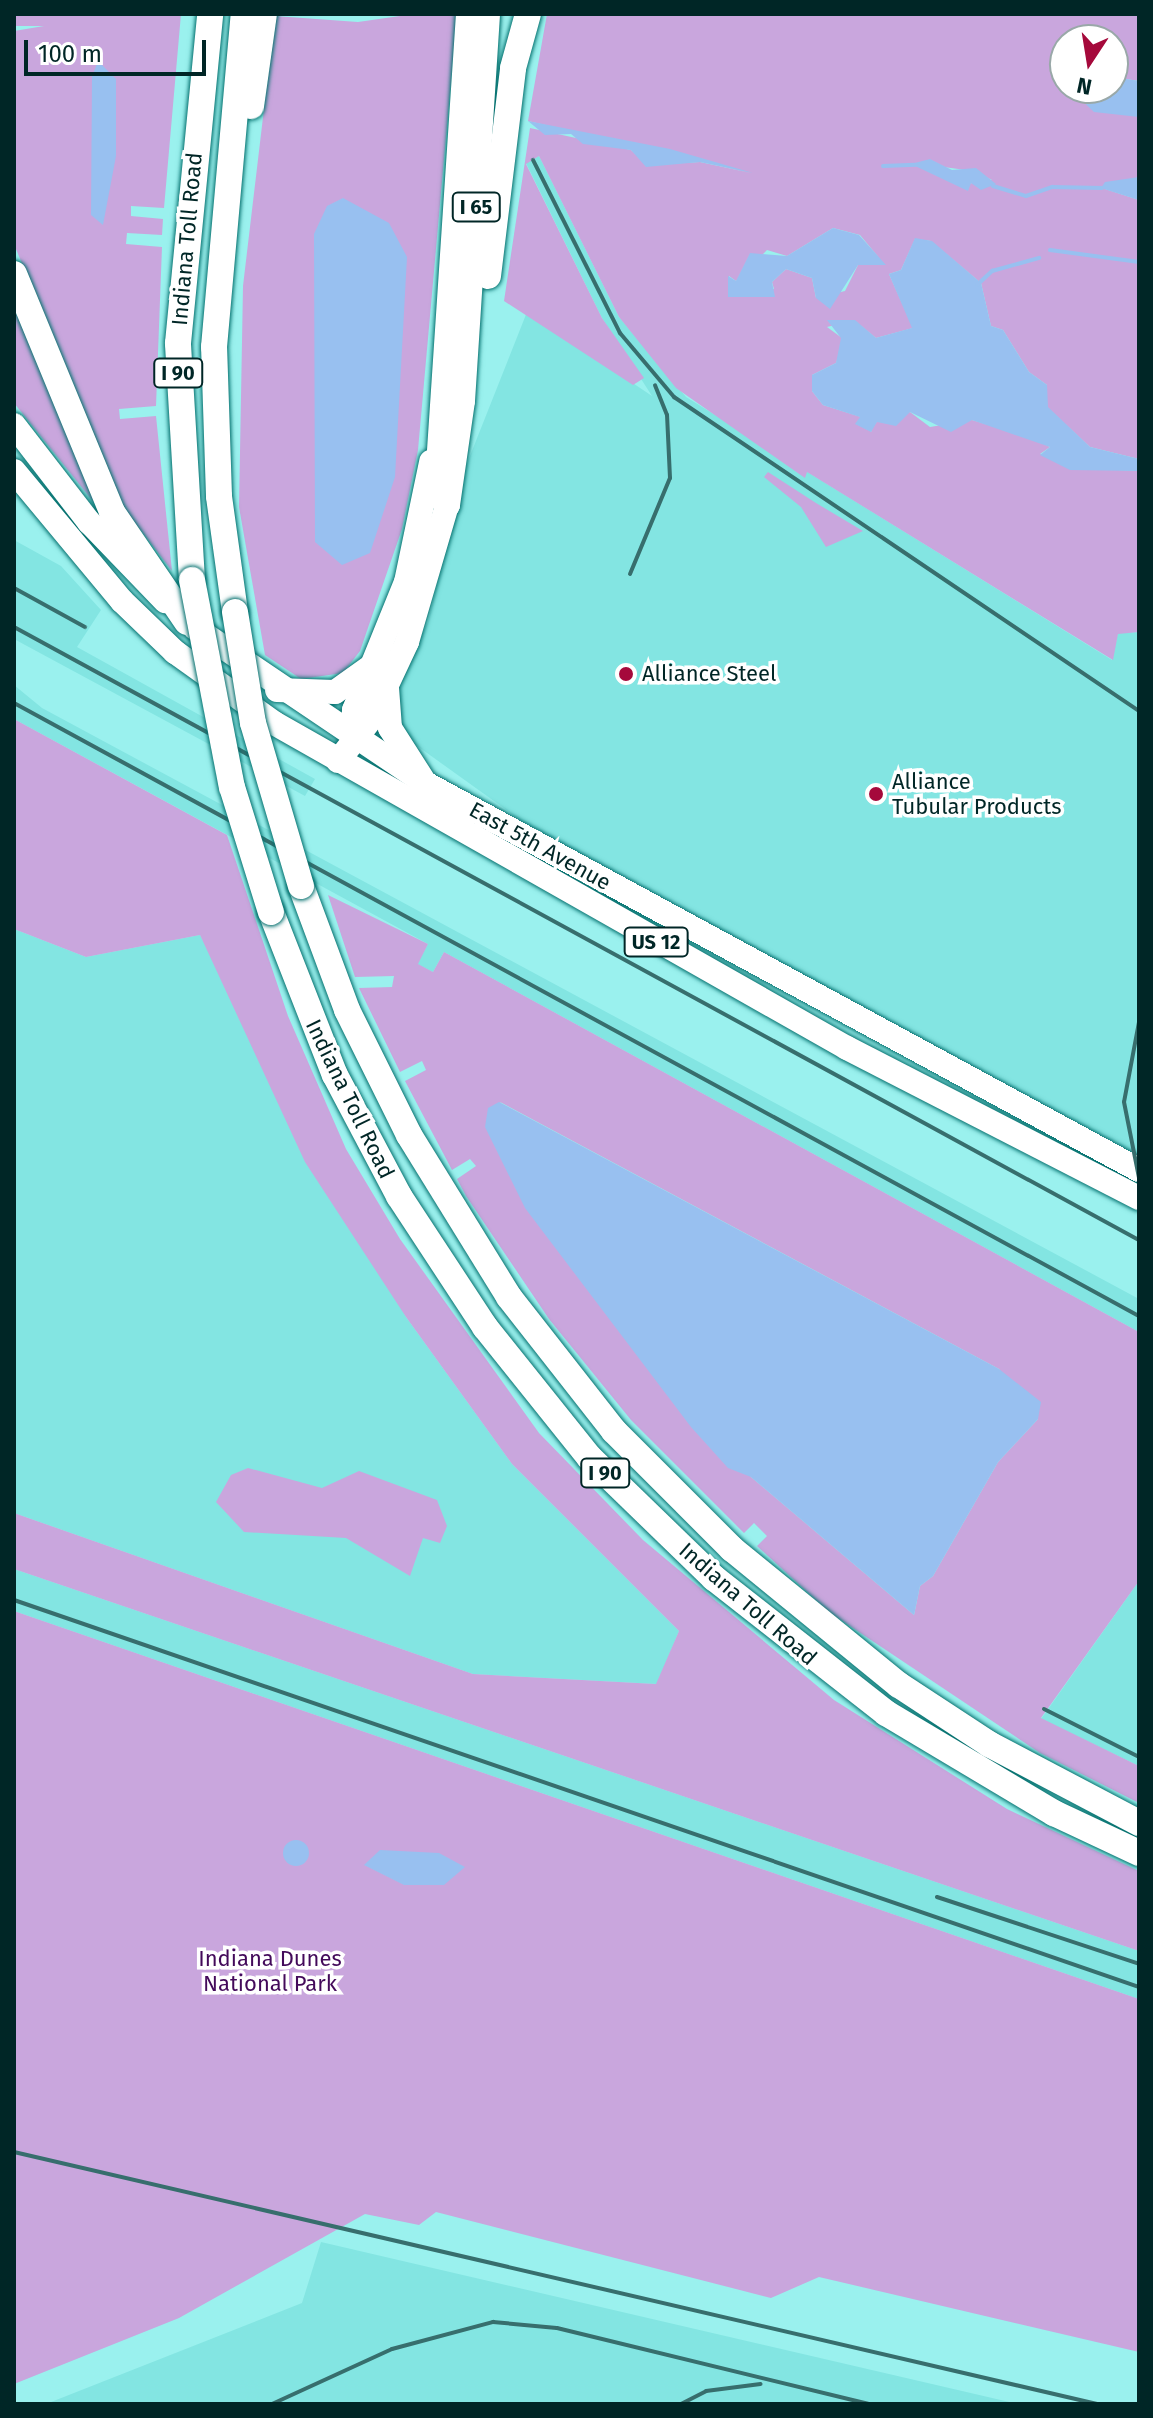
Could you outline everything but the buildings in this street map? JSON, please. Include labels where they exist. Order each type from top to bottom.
[{"type":"highway","points":[[194,14],[199,42]]},
{"type":"highway","name":"Indiana Toll Road","points":[[210,14],[199,42],[178,343],[192,580],[229,775],[271,912],[335,1075],[399,1196],[485,1327],[590,1458],[725,1588],[886,1713],[1028,1799],[1139,1853]]},
{"type":"highway","points":[[244,14],[250,46]]},
{"type":"highway","points":[[250,46],[264,14]]},
{"type":"highway","points":[[462,401],[475,361],[503,152],[520,41],[528,14]]},
{"type":"highway","name":"I 65","points":[[446,312],[474,16]]},
{"type":"highway","name":"I 65","points":[[447,505],[462,401],[474,16]]},
{"type":"highway","name":"Indiana Toll Road","points":[[250,46],[237,212],[218,274],[219,496],[235,612],[253,723],[301,886],[347,1010],[409,1135],[509,1297],[614,1431],[732,1549],[899,1685],[989,1744],[1139,1823]]},
{"type":"highway","points":[[14,274],[112,512],[187,622]]},
{"type":"highway","points":[[446,312],[452,335],[437,496],[447,505]]},
{"type":"main road","name":"I 65","points":[[352,739],[354,710],[375,662],[416,542],[446,312]]},
{"type":"main road","name":"East 5th Avenue","points":[[14,425],[89,522],[187,622],[277,690],[425,783],[1139,1170]]},
{"type":"main road","name":"East 5th Avenue","points":[[14,471],[64,537],[175,652],[338,761],[847,1048],[1139,1198]]},
{"type":"main road","name":"I 65","points":[[338,761],[387,686],[447,505]]},
{"type":"main road","points":[[277,690],[335,692],[375,662]]},
{"type":"main road","points":[[387,686],[390,728],[425,783]]},
{"type":"shaded area","points":[[98,61],[116,79],[116,156],[103,225],[91,215],[92,77]]},
{"type":"shaded area","points":[[1129,79],[1139,81],[1139,117],[1094,112],[1086,104],[1129,104]]},
{"type":"shaded area","points":[[528,121],[670,149],[753,173],[700,162],[646,167],[631,150],[583,144],[571,134],[545,135]]},
{"type":"shaded area","points":[[539,156],[619,317],[686,397],[1112,660],[1118,633],[1139,632],[1139,1157],[544,837],[402,735],[398,683],[428,622],[466,466],[527,312],[652,396],[602,318],[526,163]]},
{"type":"shaded area","points":[[930,159],[952,170],[976,168],[996,184],[981,190],[971,183],[968,191],[911,164]]},
{"type":"shaded area","points":[[1139,177],[1139,200],[1101,188],[1105,182]]},
{"type":"shaded area","points":[[343,198],[389,223],[407,257],[395,477],[370,553],[342,565],[315,542],[314,234],[327,206]]},
{"type":"shaded area","points":[[833,228],[859,235],[886,265],[858,265],[830,309],[816,298],[812,278],[786,269],[772,282],[775,297],[728,297],[728,276],[736,281],[750,253],[787,256]]},
{"type":"shaded area","points":[[915,238],[932,241],[981,283],[991,326],[1003,330],[1029,372],[1047,385],[1048,407],[1090,447],[1139,459],[1139,471],[1070,470],[1040,455],[1050,447],[972,420],[951,432],[910,412],[896,426],[877,422],[871,432],[855,424],[860,417],[823,405],[812,391],[812,375],[836,363],[841,338],[827,320],[855,320],[876,338],[912,328],[889,274],[901,270]]},
{"type":"shaded area","points":[[14,540],[61,566],[101,610],[77,647],[315,779],[305,796],[14,639]]},
{"type":"shaded area","points":[[14,685],[42,708],[1139,1299],[1139,1332],[444,952],[433,972],[417,964],[428,944],[14,719]]},
{"type":"shaded area","points":[[14,929],[86,957],[200,935],[406,1317],[512,1464],[679,1631],[657,1684],[473,1674],[14,1513]]},
{"type":"shaded area","points":[[499,1102],[999,1369],[1041,1402],[1038,1419],[998,1462],[933,1576],[920,1586],[914,1615],[751,1477],[728,1468],[691,1427],[525,1208],[485,1127],[488,1108]]},
{"type":"shaded area","points":[[14,1569],[1139,1951],[1139,1999],[14,1611]]},
{"type":"shaded area","points":[[1139,1581],[1139,1766],[1041,1719]]},
{"type":"shaded area","points":[[296,1840],[305,1844],[309,1853],[305,1862],[296,1866],[287,1862],[283,1853],[287,1844]]},
{"type":"shaded area","points":[[380,1850],[439,1853],[465,1867],[444,1885],[404,1885],[364,1865]]},
{"type":"shaded area","points":[[321,2242],[1018,2404],[46,2404],[302,2303]]},
{"type":"green space","points":[[14,14],[181,14],[164,208],[131,206],[131,216],[163,219],[162,235],[127,233],[126,244],[162,247],[156,406],[119,409],[120,419],[156,416],[172,571],[122,506],[16,249],[14,31],[44,26],[14,26]]},
{"type":"green space","points":[[414,14],[457,14],[418,450],[402,529],[360,651],[343,673],[301,679],[265,655],[239,507],[243,286],[275,16],[358,22]]},
{"type":"green space","points":[[547,14],[1139,14],[1139,81],[1129,79],[1129,24],[1049,24],[1049,104],[1106,104],[1139,117],[1139,177],[1102,188],[1139,200],[1139,459],[1090,447],[1047,407],[1047,385],[1029,372],[1003,330],[991,326],[981,283],[931,241],[915,239],[901,270],[889,274],[913,328],[876,338],[854,320],[827,327],[842,338],[841,349],[836,363],[812,375],[812,391],[823,405],[861,417],[871,432],[874,423],[910,412],[930,427],[972,420],[1034,439],[1050,447],[1040,454],[1077,468],[1139,471],[1139,632],[1118,634],[1113,660],[807,472],[805,478],[676,388],[619,317],[539,156],[526,164],[602,318],[644,378],[633,385],[504,301],[530,128],[631,150],[648,165],[700,162],[751,173],[528,121]],"holes":[[[914,163],[973,171],[992,180],[960,185]],[[833,228],[860,235],[880,259],[858,265],[845,291],[816,298],[812,278],[786,269],[772,282],[774,289],[729,285],[729,276],[736,281],[767,250],[787,256]]]},
{"type":"green space","points":[[14,294],[104,515],[14,403]]},
{"type":"green space","points":[[768,472],[863,531],[826,547],[801,507],[764,477]]},
{"type":"green space","points":[[14,719],[227,835],[288,1016],[346,1149],[400,1239],[539,1433],[643,1540],[834,1700],[1007,1809],[1139,1871],[1139,1951],[14,1569],[14,1513],[473,1674],[656,1684],[679,1631],[512,1464],[406,1317],[305,1162],[200,935],[86,957],[14,929]]},
{"type":"green space","points":[[328,895],[428,944],[418,964],[433,972],[444,952],[1139,1332],[1139,1581],[1041,1718],[1139,1766],[1139,1803],[1040,1753],[829,1612],[757,1546],[767,1536],[754,1523],[744,1533],[631,1420],[549,1319],[466,1196],[457,1179],[476,1166],[470,1159],[452,1170],[405,1081],[426,1070],[422,1061],[400,1072],[359,988],[392,987],[394,976],[355,977]],"holes":[[[500,1102],[999,1369],[1038,1419],[998,1462],[933,1576],[920,1586],[914,1615],[751,1477]]]},
{"type":"green space","points":[[248,1468],[322,1488],[359,1471],[437,1500],[447,1526],[440,1543],[423,1538],[410,1576],[346,1538],[244,1532],[216,1502],[231,1475]]},
{"type":"green space","name":"Indiana Dunes National Park","points":[[14,1611],[1139,1999],[1139,2352],[819,2277],[771,2298],[436,2212],[419,2225],[365,2214],[179,2318],[14,2384]]},
{"type":"waterway","points":[[883,166],[916,165]]},
{"type":"waterway","points":[[993,186],[1026,196],[1052,187],[1102,188]]},
{"type":"waterway","points":[[1050,250],[1139,262]]},
{"type":"waterway","points":[[977,285],[992,271],[1039,258]]},
{"type":"railway","points":[[533,160],[620,333],[674,397],[1139,711]]},
{"type":"railway","points":[[630,574],[670,478],[667,415],[655,385]]},
{"type":"railway","points":[[14,588],[85,627]]},
{"type":"railway","points":[[14,627],[1139,1240]]},
{"type":"railway","points":[[14,703],[1139,1316]]},
{"type":"railway","points":[[1139,1022],[1124,1102],[1139,1178]]},
{"type":"railway","points":[[14,1600],[1139,1987]]},
{"type":"railway","points":[[1044,1709],[1139,1757]]},
{"type":"railway","points":[[937,1897],[1139,1964]]},
{"type":"railway","points":[[14,2152],[1097,2404]]},
{"type":"railway","points":[[272,2404],[392,2349],[493,2322],[557,2328],[868,2404]]},
{"type":"railway","points":[[681,2404],[706,2391],[761,2384]]},
{"type":"place","name":"Alliance Steel","points":[[626,674]]},
{"type":"place","name":"Alliance Tubular Products","points":[[876,794]]}]
